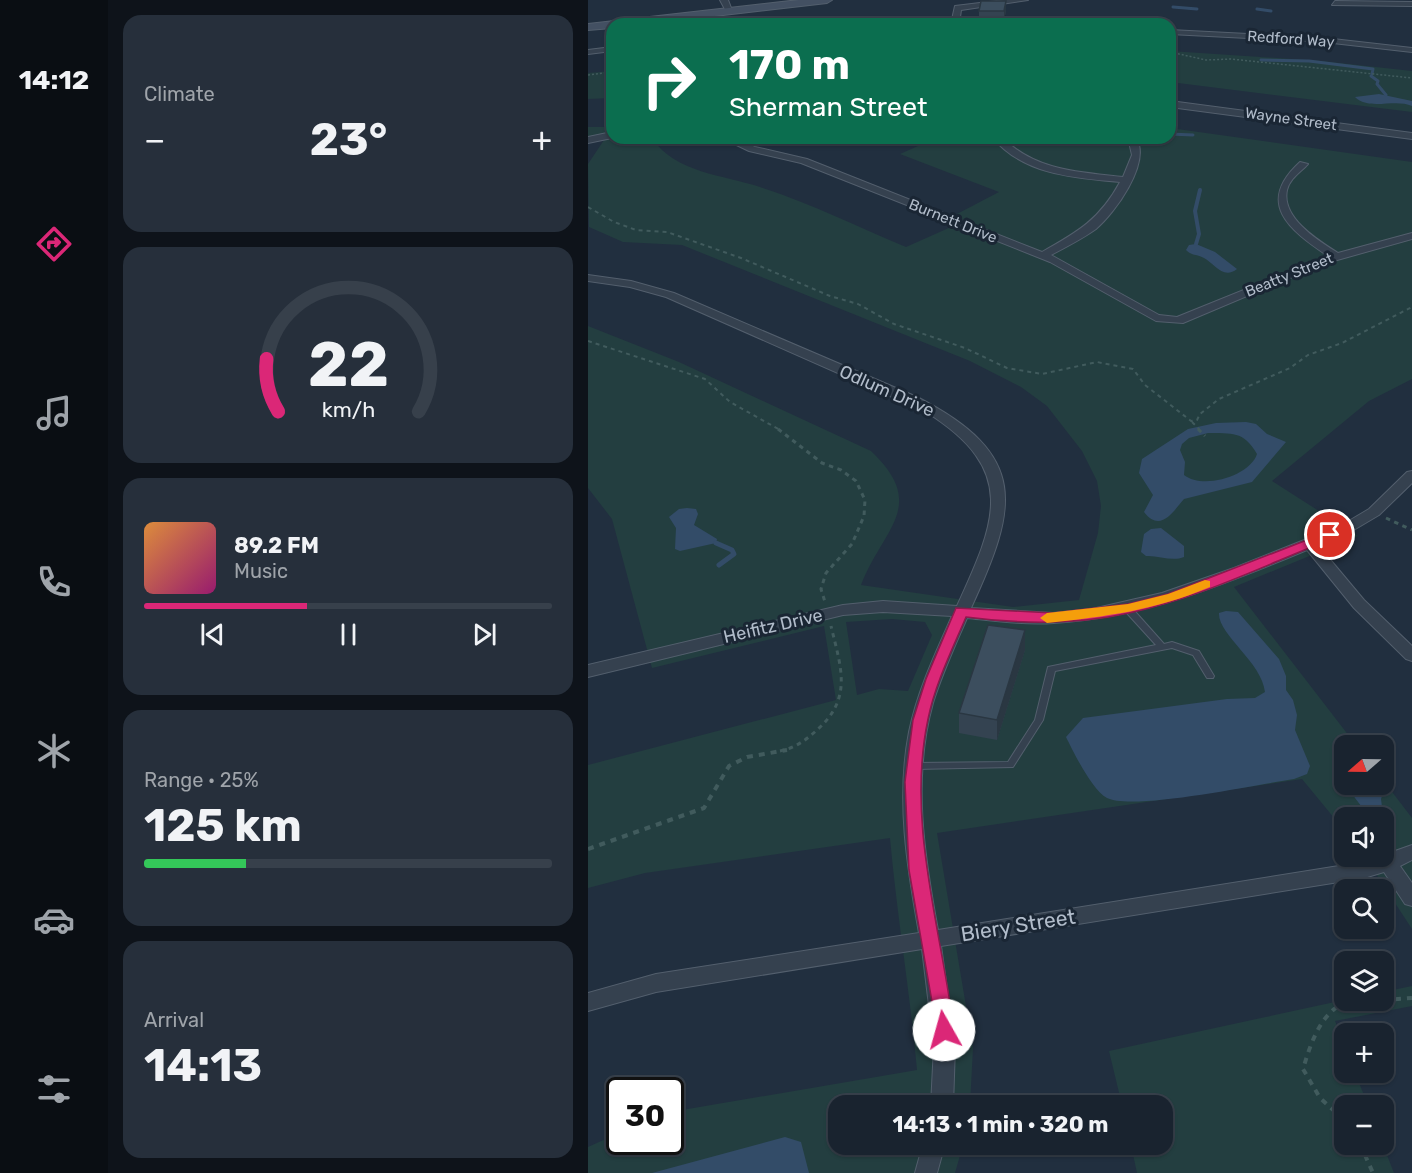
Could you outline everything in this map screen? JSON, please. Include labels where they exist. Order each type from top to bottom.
[{"type":"main road","points":[[670,18],[827,0]]},
{"type":"main road","points":[[588,27],[606,26]]},
{"type":"street","points":[[724,0],[730,11]]},
{"type":"street","points":[[956,18],[958,8],[1024,0]]},
{"type":"street","points":[[1335,3],[1412,4]]},
{"type":"street","name":"Redford Way","points":[[1176,32],[1324,40],[1412,50]]},
{"type":"street","points":[[588,52],[606,50]]},
{"type":"street","name":"Wayne Street","points":[[1176,105],[1412,136]]},
{"type":"street","points":[[588,131],[606,132]]},
{"type":"street","points":[[588,140],[606,135]]},
{"type":"street","name":"Burnett Drive","points":[[741,144],[752,149],[804,161],[1065,265],[1156,318],[1170,321]]},
{"type":"street","points":[[1004,144],[1011,151],[1037,164],[1075,174],[1126,180]]},
{"type":"street","points":[[1042,256],[1089,230],[1104,218],[1137,158],[1134,144]]},
{"type":"street","points":[[1303,164],[1284,184],[1282,201],[1285,211],[1301,232],[1335,257]]},
{"type":"street","name":"Beatty Street","points":[[1170,321],[1188,318],[1200,311],[1335,257],[1412,236]]},
{"type":"street","name":"Odlum Drive","points":[[588,278],[631,284],[670,295],[922,405],[963,432],[980,449],[993,470],[998,489],[999,507],[993,536],[933,679],[920,720],[914,766],[915,849],[932,939],[944,1030],[946,1077],[944,1095]]},
{"type":"street","name":"Heifitz Drive","points":[[588,671],[827,613],[897,606],[1045,618],[1128,609],[1172,597],[1347,528],[1374,512],[1412,476]]},
{"type":"street","points":[[1308,542],[1359,604],[1412,655]]},
{"type":"street","name":"Biery Street","points":[[1394,860],[1412,852]]},
{"type":"street","name":"Biery Street","points":[[588,1002],[656,983],[1374,867]]},
{"type":"street","points":[[1391,867],[1412,898]]},
{"type":"street","points":[[926,1173],[931,1155]]},
{"type":"lane","points":[[1128,609],[1162,647]]},
{"type":"lane","points":[[914,766],[1010,765],[1039,720],[1051,669],[1172,645],[1196,653],[1210,676]]},
{"type":"path","points":[[1176,53],[1206,60],[1230,59],[1291,64],[1412,78]]},
{"type":"path","points":[[588,75],[606,73]]},
{"type":"path","points":[[588,207],[628,228],[675,234],[741,258],[822,292],[858,304],[894,324],[965,348],[1007,368],[1042,374],[1097,362],[1133,369],[1144,385],[1193,423],[1205,436]]},
{"type":"path","points":[[1193,423],[1219,399],[1277,374],[1308,356],[1334,347],[1412,307]]},
{"type":"path","points":[[588,341],[705,379],[730,402],[772,424],[822,463],[850,475],[856,481],[865,500],[864,516],[858,535],[822,581],[843,681],[838,708],[821,728],[796,746],[740,760],[730,765],[722,773],[711,801],[704,808],[588,849]]},
{"type":"path","points":[[1374,512],[1412,530]]},
{"type":"path","points":[[1394,999],[1412,998]]},
{"type":"path","points":[[1334,1111],[1320,1098],[1303,1069],[1308,1048],[1335,1011]]},
{"type":"path","points":[[1365,1155],[1373,1173]]},
{"type":"green space","points":[[1176,51],[1321,61],[1412,71],[1412,112],[1176,83]]},
{"type":"green space","points":[[606,72],[606,98],[588,99],[588,73]]},
{"type":"green space","points":[[588,127],[606,127],[606,144],[657,144],[674,159],[687,166],[779,193],[906,247],[951,227],[955,215],[999,192],[900,154],[922,144],[1176,144],[1176,129],[1412,162],[1412,379],[1369,401],[1272,481],[1358,536],[1234,587],[1348,735],[1334,735],[1334,795],[1394,794],[1412,818],[1412,929],[1394,901],[1394,879],[1379,879],[1372,867],[1394,867],[1394,807],[1334,807],[1334,818],[1302,779],[937,833],[973,1048],[971,1095],[828,1095],[828,1155],[960,1155],[955,1173],[588,1173],[588,1147],[606,1139],[606,1155],[684,1155],[684,1110],[917,1070],[890,838],[645,873],[588,888],[588,765],[836,700],[824,626],[652,668],[612,519],[588,488],[588,326],[679,362],[871,451],[888,470],[897,487],[899,503],[896,517],[861,585],[1013,607],[1079,600],[1098,533],[1101,506],[1097,481],[1082,451],[1047,406],[1021,387],[970,361],[682,245],[623,242],[589,227],[588,164],[604,140],[588,142]],"holes":[[[892,619],[925,622],[932,635],[908,691],[879,689],[857,695],[846,622]]]},
{"type":"green space","points":[[1412,986],[1412,1006],[1394,1010],[1394,990]]},
{"type":"green space","points":[[1334,1002],[1334,1011],[1386,1011],[1334,1023],[1334,1083],[1359,1083],[1364,1095],[1334,1095],[1334,1155],[1387,1155],[1394,1173],[1137,1173],[1133,1155],[1173,1155],[1173,1095],[1120,1095],[1109,1051]]},
{"type":"water","points":[[1379,94],[1412,101],[1412,106],[1398,103],[1367,103],[1355,97]]},
{"type":"water","points":[[1196,244],[1215,252],[1237,269],[1232,272],[1223,272],[1204,258],[1186,250],[1189,245]]},
{"type":"water","points":[[1216,423],[1256,424],[1267,434],[1286,442],[1252,482],[1184,499],[1167,518],[1156,521],[1150,518],[1144,512],[1153,495],[1139,473],[1142,459],[1188,429]],"holes":[[[1208,433],[1242,437],[1257,454],[1253,462],[1236,474],[1214,481],[1202,481],[1184,475],[1185,462],[1180,450],[1182,444],[1189,438]]]},
{"type":"water","points":[[679,509],[696,509],[698,514],[694,525],[717,539],[716,543],[680,551],[675,549],[676,528],[669,517]]},
{"type":"water","points":[[1161,528],[1184,546],[1184,557],[1175,559],[1146,556],[1141,552],[1144,534],[1151,529]]},
{"type":"water","points":[[1238,612],[1279,659],[1286,676],[1286,690],[1293,700],[1297,715],[1295,730],[1310,766],[1307,774],[1294,779],[1168,799],[1121,801],[1107,798],[1095,787],[1066,737],[1083,718],[1227,699],[1255,698],[1265,692],[1256,670],[1225,630],[1219,613]]},
{"type":"water","points":[[1353,795],[1382,795],[1382,807],[1362,807]]},
{"type":"water","points":[[785,1137],[801,1142],[809,1173],[652,1173]]},
{"type":"building","points":[[981,1],[1006,1],[1004,11],[979,11]]},
{"type":"building","points":[[988,625],[1025,630],[997,720],[959,713]]},
{"type":"waterway","points":[[1173,7],[1197,9]]},
{"type":"waterway","points":[[1257,9],[1271,11]]},
{"type":"waterway","points":[[1261,60],[1309,61],[1373,69],[1372,74]]},
{"type":"waterway","points":[[1371,76],[1378,81],[1377,84],[1386,95]]},
{"type":"waterway","points":[[1176,134],[1193,135]]},
{"type":"waterway","points":[[1196,244],[1199,234],[1195,211],[1200,190]]},
{"type":"waterway","points":[[716,543],[732,550],[734,554],[719,565]]},
{"type":"slow traffic","points":[[1047,618],[1128,609],[1172,597],[1205,584]]},
{"type":"route","points":[[944,1030],[937,966],[918,870],[914,838],[913,782],[920,720],[933,679],[961,612],[1001,617],[1053,618],[1128,609],[1172,597],[1330,535]]}]
